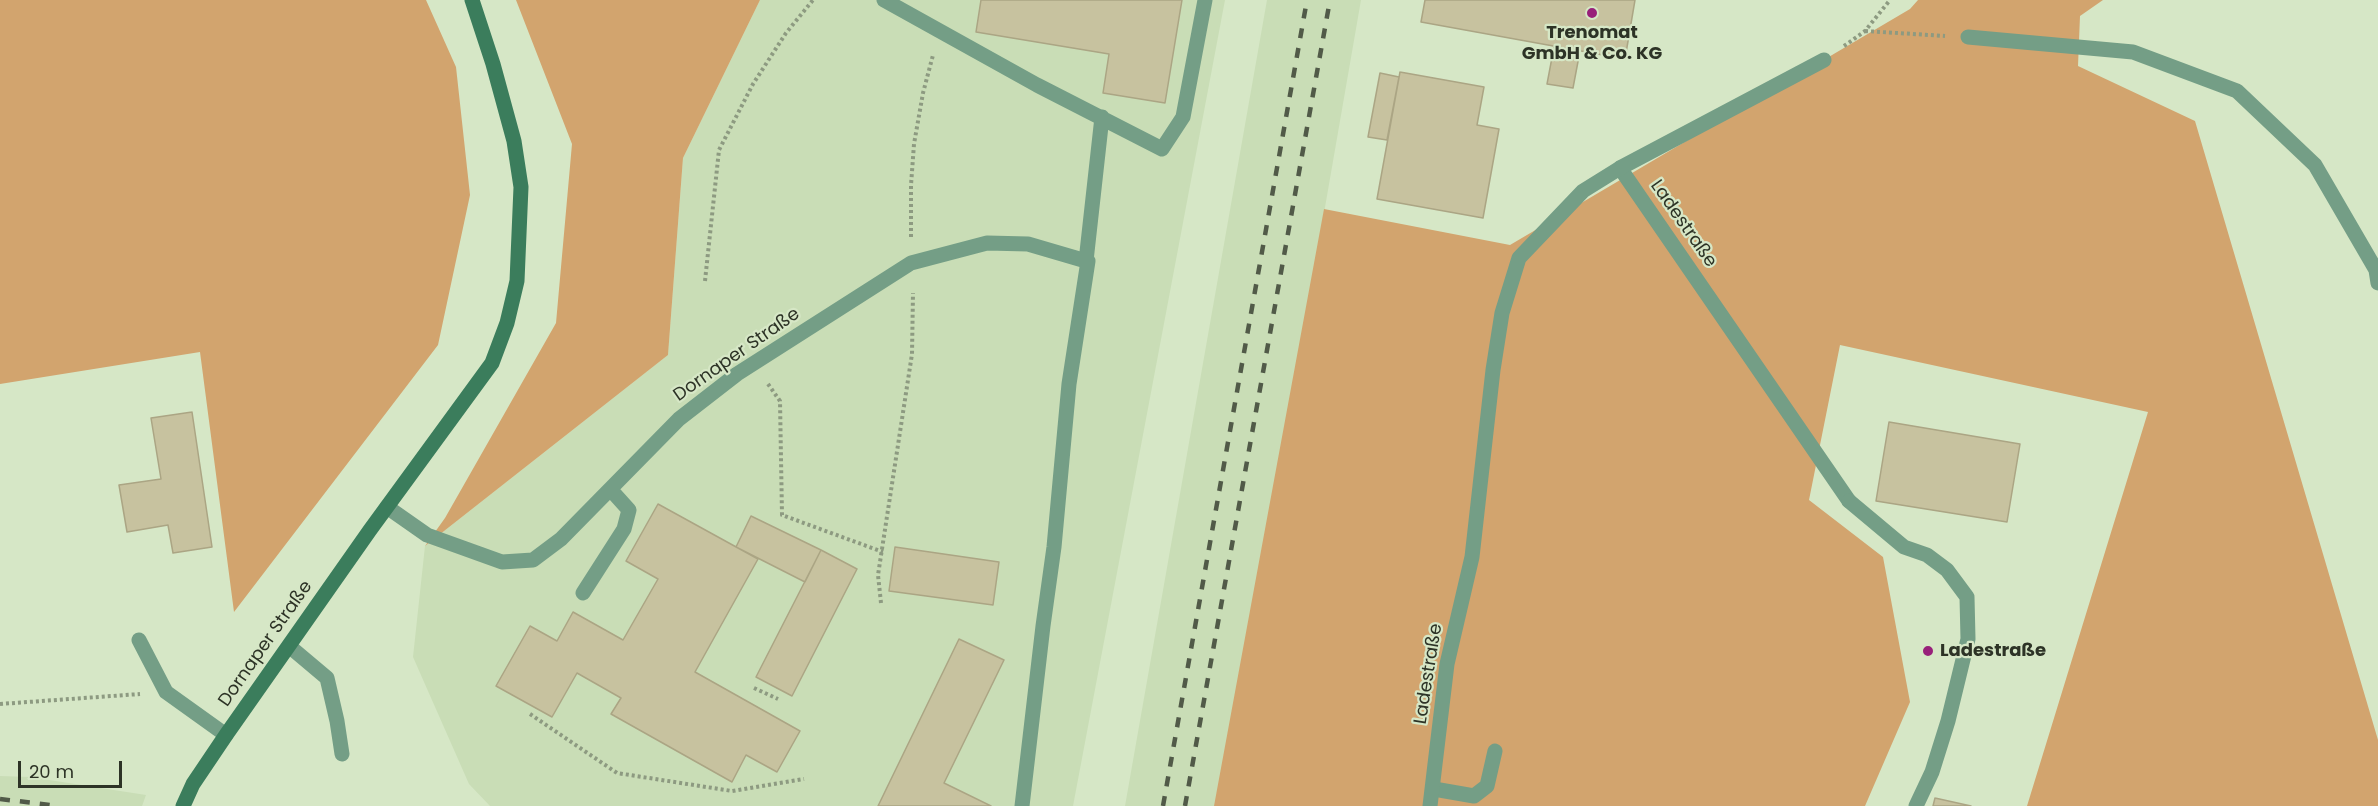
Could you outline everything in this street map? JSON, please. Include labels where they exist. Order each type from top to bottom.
[{"type":"main road","name":"Dornaper Straße","points":[[183,806],[226,735],[492,363],[507,323],[517,281],[521,187],[516,152],[493,64],[472,0]]},
{"type":"street","points":[[884,0],[1037,85],[1162,149],[1183,117],[1205,0]]},
{"type":"street","points":[[1968,37],[2133,52],[2237,91],[2315,165],[2376,270],[2378,283]]},
{"type":"street","name":"Ladestraße","points":[[1430,806],[1434,789],[1447,664],[1472,557],[1493,370],[1502,313],[1519,258],[1583,191],[1620,168],[1824,60]]},
{"type":"street","points":[[1022,806],[1054,547],[1069,384],[1088,261],[1086,261],[1102,117]]},
{"type":"street","name":"Ladestraße","points":[[1620,168],[1849,501],[1904,547],[1927,555],[1947,570],[1967,597],[1968,639],[1948,721],[1932,772],[1916,806]]},
{"type":"street","name":"Dornaper Straße","points":[[387,507],[427,535],[502,562],[533,560],[561,539],[679,419],[737,375],[911,263],[987,243],[1028,244],[1086,261]]},
{"type":"street","points":[[584,593],[624,530],[629,510],[611,490]]},
{"type":"street","points":[[139,640],[166,692],[226,735]]},
{"type":"street","points":[[289,646],[327,678],[342,754]]},
{"type":"street","points":[[1434,789],[1474,796],[1487,786],[1495,752]]},
{"type":"path","points":[[705,281],[719,150],[753,84],[786,33],[813,0]]},
{"type":"path","points":[[1824,60],[1865,31],[1890,0]]},
{"type":"path","points":[[881,603],[878,575],[912,354],[910,208],[913,154],[923,93],[939,31]]},
{"type":"path","points":[[1865,31],[1968,37]]},
{"type":"path","points":[[780,401],[782,515],[883,552]]},
{"type":"path","points":[[754,688],[778,699]]},
{"type":"path","points":[[0,704],[166,692]]},
{"type":"path","points":[[530,714],[616,773],[732,791],[804,779]]},
{"type":"shaded area","points":[[0,0],[426,0],[456,67],[470,195],[438,345],[234,612],[200,352],[0,384]]},
{"type":"shaded area","points":[[516,0],[760,0],[683,158],[668,355],[425,546],[445,518],[556,323],[572,144]]},
{"type":"shaded area","points":[[760,0],[1225,0],[1073,806],[490,806],[469,784],[413,657],[425,546],[668,355],[683,158]]},
{"type":"shaded area","points":[[1267,0],[1361,0],[1221,806],[1125,806]]},
{"type":"shaded area","points":[[1918,0],[2103,0],[2080,16],[2078,66],[2195,121],[2378,740],[2378,806],[2027,806],[2148,412],[1840,345],[1809,500],[1883,557],[1910,702],[1865,806],[1214,806],[1324,209],[1510,245],[1910,9]]},
{"type":"shaded area","points":[[0,776],[30,777],[146,795],[142,806],[0,806]]},
{"type":"building","points":[[981,0],[1182,0],[1165,103],[1103,93],[1109,54],[976,32]]},
{"type":"building","points":[[1425,0],[1635,0],[1625,59],[1421,22]]},
{"type":"building","points":[[1554,47],[1580,51],[1573,88],[1547,84]]},
{"type":"building","points":[[1400,72],[1484,87],[1477,125],[1499,129],[1483,218],[1377,199]]},
{"type":"building","points":[[1380,73],[1399,77],[1387,140],[1368,137]]},
{"type":"building","points":[[192,412],[212,547],[173,553],[168,525],[127,532],[119,485],[161,479],[151,418]]},
{"type":"building","points":[[1889,422],[2020,444],[2007,522],[1876,501]]},
{"type":"building","points":[[658,504],[758,559],[695,672],[800,731],[777,772],[746,755],[732,782],[611,714],[621,698],[577,673],[552,717],[496,686],[530,626],[557,641],[573,612],[623,640],[658,579],[626,561]]},
{"type":"building","points":[[751,516],[821,550],[805,582],[736,547]]},
{"type":"building","points":[[895,547],[999,562],[993,605],[889,591]]},
{"type":"building","points":[[821,550],[857,569],[792,696],[756,677]]},
{"type":"building","points":[[959,639],[1004,660],[944,783],[991,806],[878,806]]},
{"type":"building","points":[[1935,798],[1971,806],[1933,806]]},
{"type":"railway","points":[[1163,806],[1307,0]]},
{"type":"railway","points":[[1185,806],[1330,0]]},
{"type":"railway","points":[[0,799],[59,806]]},
{"type":"place","name":"Trenomat GmbH & Co. KG","points":[[1592,13]]},
{"type":"place","name":"Ladestraße","points":[[1928,651]]}]
